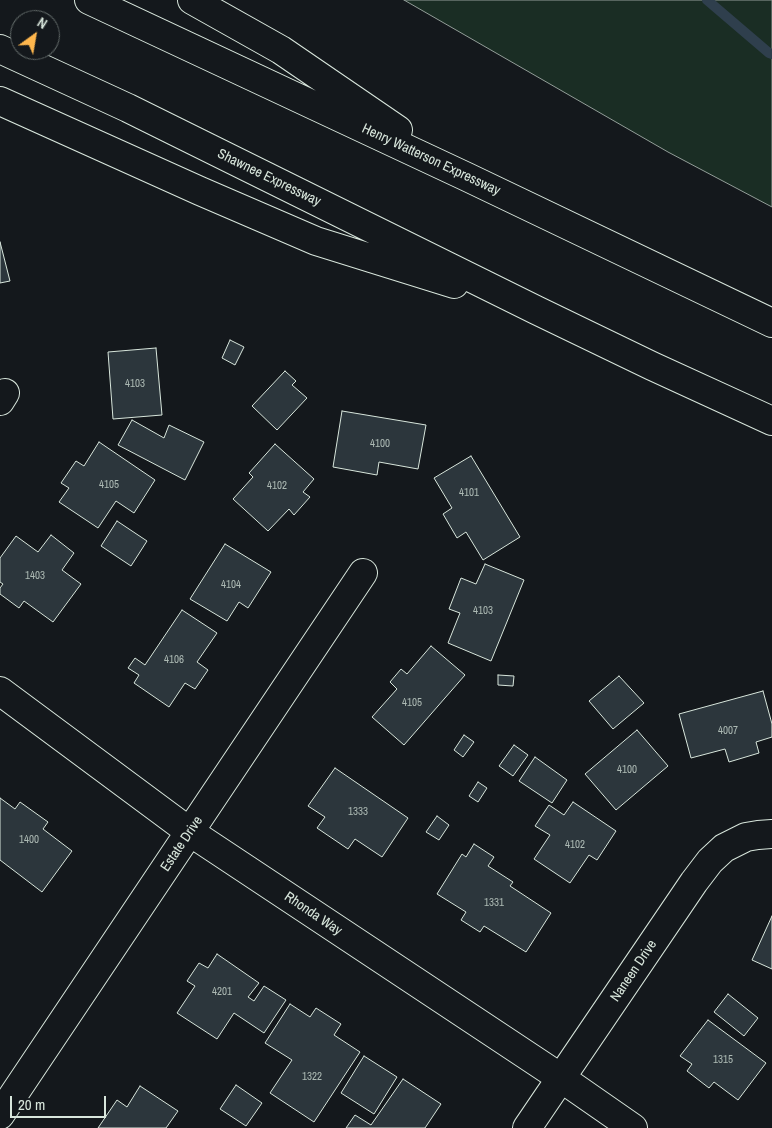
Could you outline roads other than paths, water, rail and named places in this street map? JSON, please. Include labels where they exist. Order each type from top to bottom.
[{"type":"main road","name":"Henry Watterson Expressway","points":[[89,0],[467,177],[772,323]]},
{"type":"main road","points":[[192,0],[281,50],[467,177]]},
{"type":"main road","name":"Shawnee Expressway","points":[[0,49],[128,108],[536,310]]},
{"type":"main road","points":[[0,100],[200,191],[316,241],[536,310],[772,421]]},
{"type":"main road","name":"Estate Drive","points":[[0,1115],[363,573]]},
{"type":"main road","name":"Rhonda Way","points":[[0,692],[190,832],[561,1078],[633,1128]]},
{"type":"main road","name":"Naneen Drive","points":[[527,1128],[694,882],[710,862],[724,848],[746,837],[765,834]]},
{"type":"waterway","points":[[707,0],[772,54]]}]
